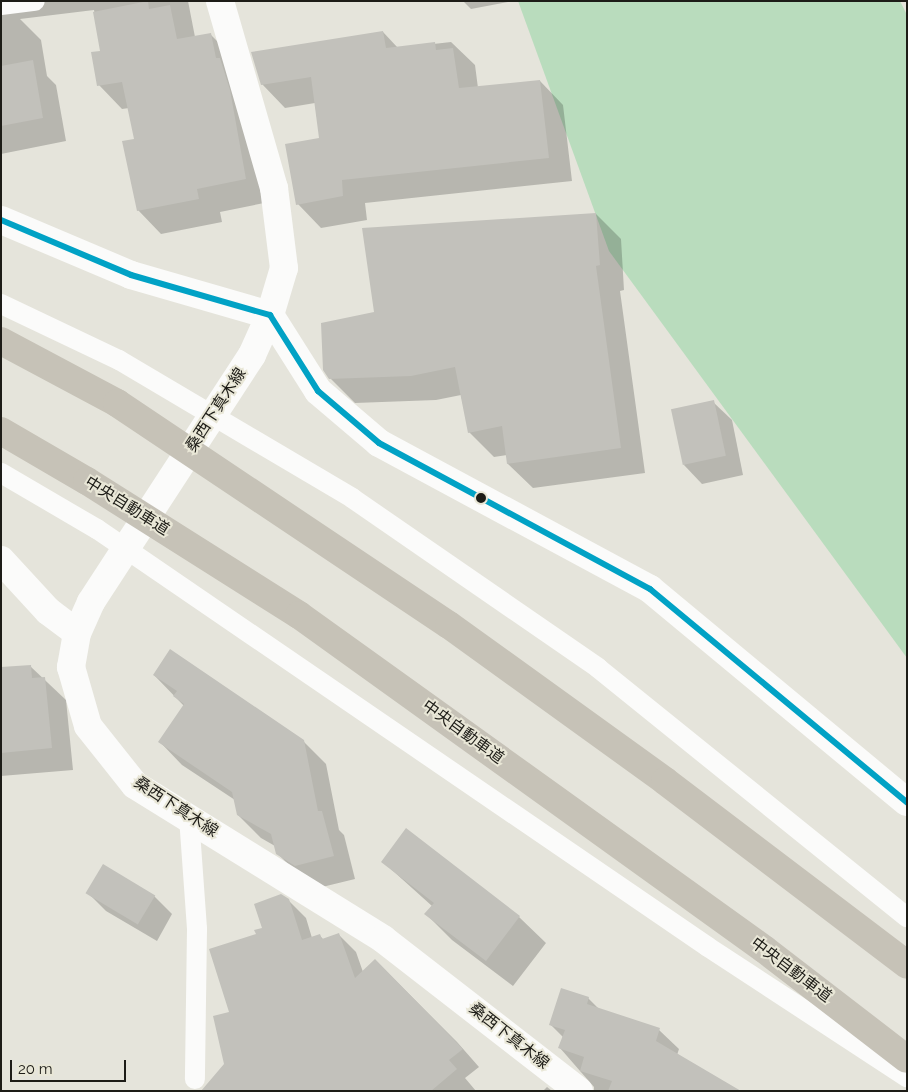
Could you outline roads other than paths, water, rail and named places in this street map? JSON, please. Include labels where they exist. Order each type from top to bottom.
[{"type":"highway","points":[[1,341],[116,403],[449,624],[665,781],[907,965]]},
{"type":"highway","name":"中央自動車道","points":[[1,431],[87,481],[299,615],[756,943],[907,1059]]},
{"type":"main road","name":"桑西下真木線","points":[[220,1],[274,188],[284,268],[270,315],[252,355],[91,602],[77,633],[72,667],[88,726],[135,785],[190,817],[383,939],[579,1091]]},
{"type":"main road","points":[[1,220],[131,275],[270,315],[318,391],[379,443],[650,588],[907,802]]},
{"type":"main road","points":[[1,560],[48,611],[77,633]]},
{"type":"lane","points":[[1,5],[35,1]]},
{"type":"lane","points":[[1,304],[119,360],[352,498],[598,668],[907,918]]},
{"type":"lane","points":[[1,473],[97,529],[708,947],[907,1077]]},
{"type":"lane","points":[[190,817],[197,929],[195,1079]]}]
